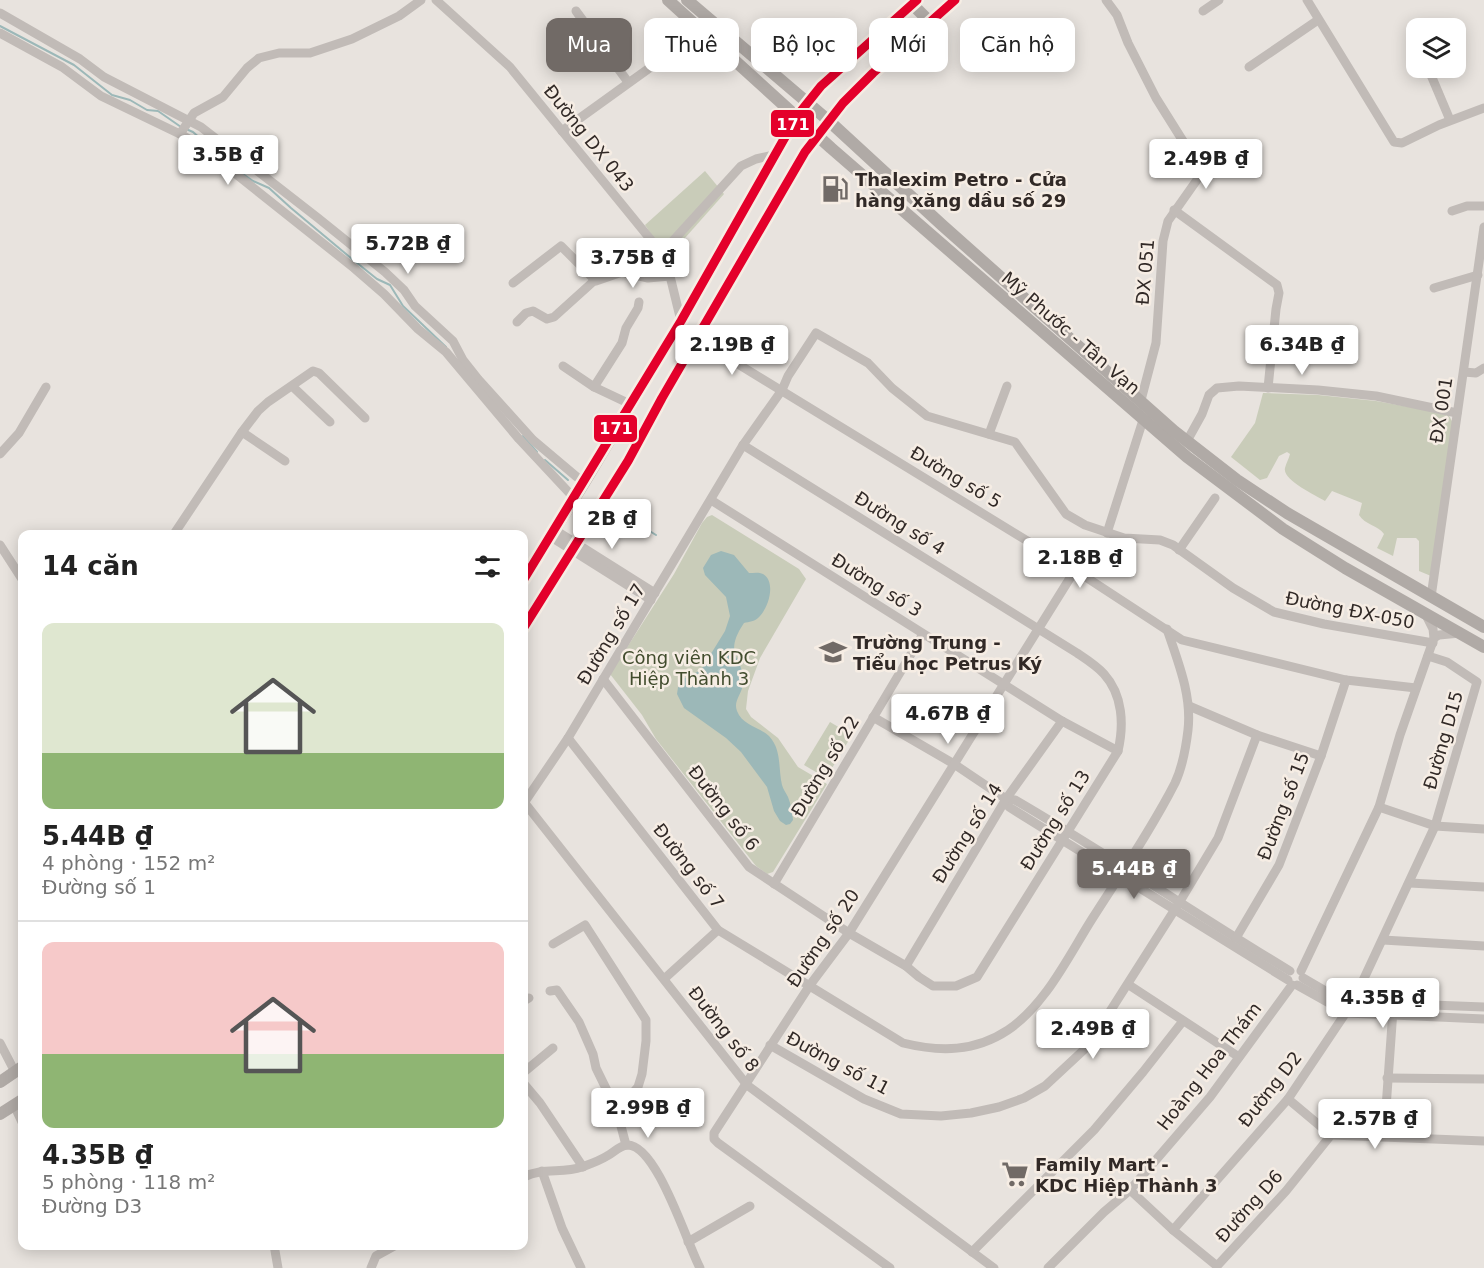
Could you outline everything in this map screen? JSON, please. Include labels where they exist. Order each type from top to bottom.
[{"type":"main road","name":"Mỹ Phước - Tân Vạn","points":[[668,0],[817,135],[1187,457],[1256,511],[1345,568],[1484,647]]},
{"type":"main road","name":"Mỹ Phước - Tân Vạn","points":[[687,0],[829,121],[942,225],[1187,441],[1278,508],[1484,627]]},
{"type":"main road","points":[[935,18],[955,0]]},
{"type":"main road","points":[[528,573],[681,321],[797,116],[821,86],[915,2],[927,18]]},
{"type":"main road","points":[[528,621],[628,461],[798,164],[817,135],[843,103],[876,72]]},
{"type":"main road","points":[[0,1082],[18,1070]]},
{"type":"main road","points":[[0,1114],[18,1102]]},
{"type":"street","points":[[180,134],[188,120],[199,109],[223,97],[247,68],[259,58],[279,53],[310,53],[352,39],[399,16],[421,0]]},
{"type":"street","name":"Đường DX 043","points":[[436,0],[510,67],[651,240],[670,276],[681,321]]},
{"type":"street","points":[[1106,0],[1117,15],[1128,43],[1156,98],[1198,165],[1199,177],[1210,174],[1246,153]]},
{"type":"street","points":[[1203,11],[1219,0]]},
{"type":"street","points":[[1307,0],[1394,142],[1402,143],[1450,120],[1484,108]]},
{"type":"street","points":[[576,11],[628,82]]},
{"type":"street","points":[[0,13],[80,59],[104,77],[188,120],[216,138],[386,272],[404,290],[415,306],[447,335],[478,379],[533,440],[584,483]]},
{"type":"street","points":[[1250,67],[1318,20]]},
{"type":"street","points":[[0,33],[62,67],[101,96],[202,147],[384,294],[418,329],[446,352],[519,439],[574,498]]},
{"type":"street","points":[[562,131],[644,71]]},
{"type":"street","points":[[1432,78],[1450,120]]},
{"type":"street","points":[[660,255],[741,166],[756,159],[774,155]]},
{"type":"street","name":"ĐX 051","points":[[1141,400],[1156,343],[1163,241],[1168,221],[1199,177]]},
{"type":"street","points":[[1452,211],[1467,206],[1484,206]]},
{"type":"street","points":[[1174,210],[1277,285],[1280,293],[1276,309],[1268,388]]},
{"type":"street","name":"ĐX 001","points":[[1431,597],[1484,232]]},
{"type":"street","points":[[513,284],[561,246],[595,280]]},
{"type":"street","points":[[517,322],[526,313],[533,311],[547,319],[554,317],[595,280],[598,281],[622,272],[648,278],[670,276]]},
{"type":"street","points":[[1434,288],[1478,275]]},
{"type":"street","points":[[594,387],[622,343],[626,328],[639,302]]},
{"type":"street","name":"Đường số 17","points":[[528,797],[568,738],[743,445],[782,390],[788,376],[816,333]]},
{"type":"street","name":"Đường ĐX-050","points":[[816,333],[868,363],[892,388],[927,416],[1015,442],[1066,514],[1085,525],[1124,538],[1160,540],[1274,612],[1324,624],[1433,640]]},
{"type":"street","name":"Đường số 5","points":[[697,339],[1075,570],[1182,640],[1346,680],[1416,688]]},
{"type":"street","points":[[563,366],[594,387],[630,404]]},
{"type":"street","points":[[177,530],[242,432],[268,402],[316,370],[365,418]]},
{"type":"street","points":[[1464,372],[1483,372]]},
{"type":"street","points":[[292,386],[330,422]]},
{"type":"street","points":[[989,434],[1007,386]]},
{"type":"street","points":[[1187,441],[1202,414],[1209,395],[1217,388],[1239,386],[1376,396],[1457,413]]},
{"type":"street","points":[[0,454],[19,433],[46,387]]},
{"type":"street","points":[[1107,533],[1143,420]]},
{"type":"street","points":[[242,432],[285,461]]},
{"type":"street","name":"Đường số 4","points":[[743,445],[1039,629]]},
{"type":"street","points":[[1179,550],[1215,498]]},
{"type":"street","name":"Đường số 3","points":[[711,500],[1062,721],[1118,752]]},
{"type":"street","points":[[553,533],[653,596]]},
{"type":"street","points":[[0,544],[18,573]]},
{"type":"street","name":"Đường số 20","points":[[890,1268],[714,1139],[714,1133],[810,985],[849,933],[1075,570]]},
{"type":"street","points":[[1425,613],[1433,629],[1433,640]]},
{"type":"street","name":"Đường số 13","points":[[906,966],[933,986],[956,986],[977,977],[1118,752],[1122,733],[1120,705],[1104,673],[1039,629]]},
{"type":"street","name":"Đường số 7","points":[[568,738],[718,930],[903,1043],[928,1049],[952,1050],[981,1044],[1028,1015],[1044,994],[1122,872],[1176,782],[1188,731],[1189,706],[1182,673],[1167,629]]},
{"type":"street","name":"Đường số 22","points":[[774,884],[923,633]]},
{"type":"street","points":[[1433,640],[1442,634],[1460,633]]},
{"type":"street","name":"Hoàng Hoa Thám","points":[[1048,1268],[1104,1212],[1130,1190],[1210,1096],[1295,978],[1379,807],[1433,640]]},
{"type":"street","name":"Đường D15","points":[[1428,656],[1446,662],[1477,682],[1435,826]]},
{"type":"street","name":"Đường số 6","points":[[603,680],[749,867],[849,933],[906,966]]},
{"type":"street","name":"Đường số 15","points":[[1236,938],[1280,865],[1321,756],[1346,680]]},
{"type":"street","points":[[1189,706],[1257,735],[1321,756]]},
{"type":"street","points":[[873,717],[954,764],[1006,799],[1015,800],[1177,907],[1295,978],[1353,1002],[1484,1007]]},
{"type":"street","name":"Đường số 14","points":[[906,966],[1006,799],[1062,721]]},
{"type":"street","name":"Đường số 11","points":[[770,1045],[864,1099],[901,1114],[941,1116],[971,1113],[999,1107],[1024,1098],[1045,1086],[1088,1046],[1177,907],[1218,838],[1257,735]]},
{"type":"street","points":[[1379,807],[1435,826],[1484,829]]},
{"type":"street","name":"Đường số 8","points":[[528,808],[747,1085],[972,1252],[982,1264],[994,1268]]},
{"type":"street","name":"Đường D2","points":[[1173,1230],[1288,1099],[1347,1013],[1435,826]]},
{"type":"street","points":[[1410,883],[1484,887]]},
{"type":"street","points":[[1177,907],[1236,938],[1347,1013],[1484,1019]]},
{"type":"street","points":[[553,944],[585,925],[646,1020],[646,1041],[638,1087],[617,1111]]},
{"type":"street","points":[[664,979],[718,930]]},
{"type":"street","points":[[1383,940],[1484,946]]},
{"type":"street","points":[[1129,985],[1239,1057]]},
{"type":"street","points":[[550,991],[557,990],[579,1022],[593,1053],[596,1068],[617,1111],[626,1145]]},
{"type":"street","points":[[1384,1136],[1393,1005]]},
{"type":"street","points":[[1454,1007],[1454,1017]]},
{"type":"street","points":[[972,1252],[1094,1130],[1183,1021]]},
{"type":"street","points":[[0,1043],[18,1068]]},
{"type":"street","points":[[528,1069],[553,1048]]},
{"type":"street","points":[[1388,1078],[1484,1079]]},
{"type":"street","points":[[528,1089],[583,1167]]},
{"type":"street","points":[[1288,1099],[1331,1135],[1484,1141]]},
{"type":"street","name":"Đường D6","points":[[1130,1190],[1173,1230],[1217,1266],[1286,1191],[1331,1135]]},
{"type":"street","points":[[528,1176],[542,1171],[564,1171],[583,1167],[626,1145],[635,1147],[644,1153],[668,1192],[700,1268]]},
{"type":"street","points":[[542,1171],[562,1228],[582,1268]]},
{"type":"street","points":[[688,1242],[750,1206]]},
{"type":"street","points":[[275,1250],[278,1268]]},
{"type":"street","points":[[371,1268],[376,1256],[387,1250]]},
{"type":"green space","points":[[705,171],[724,194],[677,247],[666,256],[645,225]]},
{"type":"green space","points":[[1263,393],[1318,395],[1376,401],[1448,414],[1453,423],[1431,576],[1419,571],[1419,541],[1416,538],[1397,538],[1393,556],[1377,548],[1384,534],[1359,515],[1362,503],[1332,491],[1325,501],[1300,487],[1285,473],[1290,454],[1287,452],[1279,456],[1267,478],[1260,480],[1231,457],[1255,423]]},
{"type":"green space","name":"Công viên KDC Hiệp Thành 3","points":[[712,515],[799,569],[806,579],[760,658],[748,691],[746,709],[751,717],[778,738],[798,767],[827,784],[773,872],[767,874],[756,866],[656,739],[642,715],[610,674],[674,574],[702,523]]},
{"type":"green space","points":[[830,722],[852,735],[826,778],[804,765]]},
{"type":"water","points":[[721,551],[734,555],[749,573],[763,574],[770,583],[770,596],[762,614],[757,619],[744,623],[737,634],[734,650],[743,675],[743,684],[736,707],[743,720],[769,736],[776,747],[782,785],[793,817],[790,824],[786,825],[780,821],[774,811],[767,787],[741,752],[726,738],[684,708],[677,694],[679,681],[701,670],[725,631],[730,616],[726,597],[705,575],[703,568],[711,555]]},
{"type":"waterway","points":[[0,26],[74,65],[112,95],[130,100],[147,110],[158,111],[181,127]]},
{"type":"waterway","points":[[186,129],[193,132],[217,153]]},
{"type":"waterway","points":[[243,174],[269,188],[352,259],[377,279],[390,285],[403,306],[446,347]]},
{"type":"waterway","points":[[523,436],[537,452]]},
{"type":"waterway","points":[[545,460],[568,480]]},
{"type":"waterway","points":[[621,513],[656,535]]},
{"type":"transit line","name":"171","points":[[528,572],[681,321],[797,116],[821,86],[917,0]]},
{"type":"transit line","name":"171","points":[[528,621],[628,461],[662,398],[805,152],[843,103],[955,0]]},
{"type":"place","name":"Thalexim Petro - Cửa hàng xăng dầu số 29","points":[[835,189]]},
{"type":"place","name":"Trường Trung - Tiểu học Petrus Ký","points":[[833,652]]},
{"type":"place","name":"Family Mart - KDC Hiệp Thành 3","points":[[1015,1174]]}]
